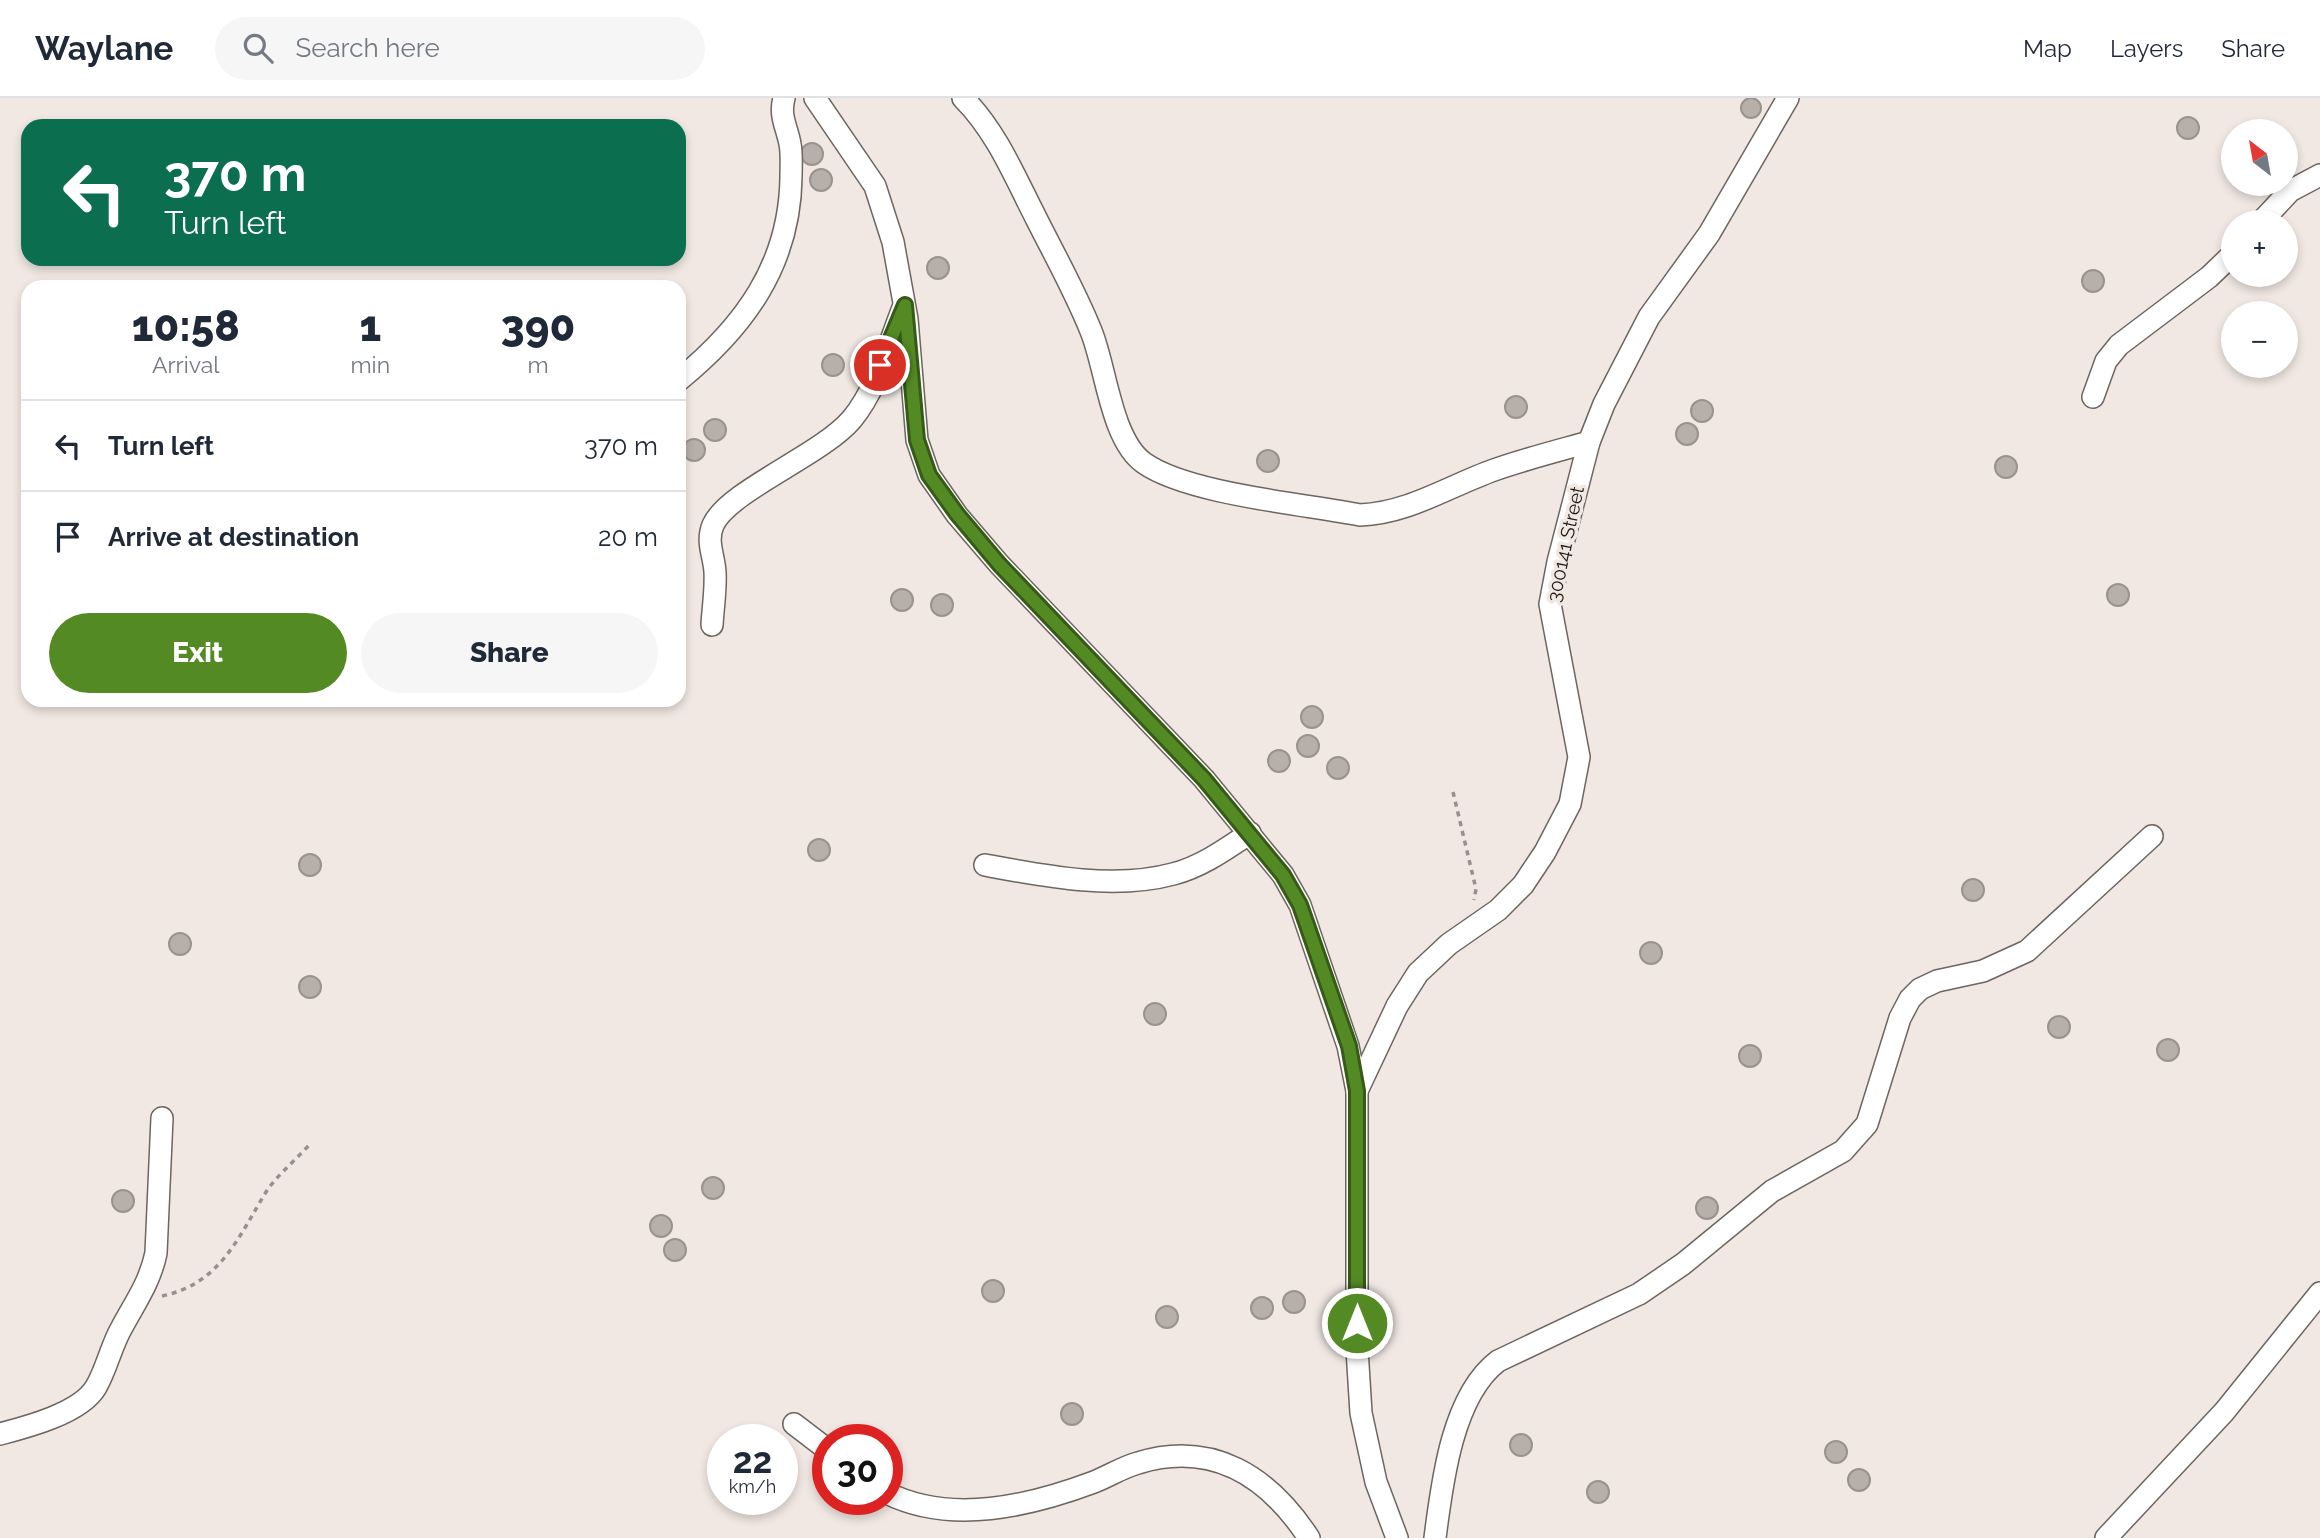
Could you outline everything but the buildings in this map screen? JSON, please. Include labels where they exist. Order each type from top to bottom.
[{"type":"street","points":[[686,374],[711,354],[753,305],[775,259],[785,222],[791,179],[790,145],[781,108],[785,98]]},
{"type":"street","points":[[815,98],[875,186],[893,242],[905,305],[917,440],[929,475],[957,514],[999,564],[1167,739],[1250,833],[1283,875],[1300,905],[1349,1046],[1357,1091],[1357,1349],[1361,1413],[1376,1482],[1397,1538]]},
{"type":"street","points":[[963,98],[997,143],[1077,298],[1093,334],[1120,428],[1141,461],[1158,471],[1202,486],[1360,515],[1382,514],[1496,469],[1589,442]]},
{"type":"street","name":"300141 Street","points":[[1357,1091],[1397,1006],[1418,973],[1498,910],[1523,885],[1545,852],[1570,804],[1579,757],[1550,604],[1589,442],[1615,381],[1649,317],[1709,234],[1788,98]]},
{"type":"street","points":[[2272,210],[2290,191],[2320,176]]},
{"type":"street","points":[[2093,397],[2106,360],[2119,345],[2221,266]]},
{"type":"street","points":[[712,625],[715,577],[709,543],[714,523],[756,486],[807,457],[853,419],[872,385],[905,305]]},
{"type":"street","points":[[985,865],[1085,879],[1173,875],[1206,861],[1250,833]]},
{"type":"street","points":[[1435,1538],[1441,1494],[1456,1432],[1470,1393],[1484,1372],[1499,1361],[1639,1294],[1683,1264],[1772,1191],[1843,1151],[1867,1124],[1900,1018],[1910,999],[1920,989],[1937,981],[1983,971],[2026,951],[2152,836]]},
{"type":"street","points":[[0,1434],[34,1425],[64,1412],[96,1389],[122,1327],[140,1301],[156,1253],[163,1118]]},
{"type":"street","points":[[2106,1538],[2224,1412],[2320,1293]]},
{"type":"street","points":[[798,1427],[812,1438]]},
{"type":"street","points":[[903,1501],[936,1509],[988,1509],[1041,1499],[1138,1463],[1173,1456],[1202,1458],[1233,1466],[1257,1478],[1295,1517],[1308,1538]]},
{"type":"path","points":[[1453,792],[1476,889],[1470,930]]},
{"type":"path","points":[[140,1301],[181,1292],[225,1261],[267,1190],[310,1144]]},
{"type":"route","points":[[880,365],[905,305],[917,440],[929,475],[957,514],[999,564],[1064,629],[1204,779],[1266,852],[1300,905],[1349,1046],[1357,1091],[1357,1323]]}]
